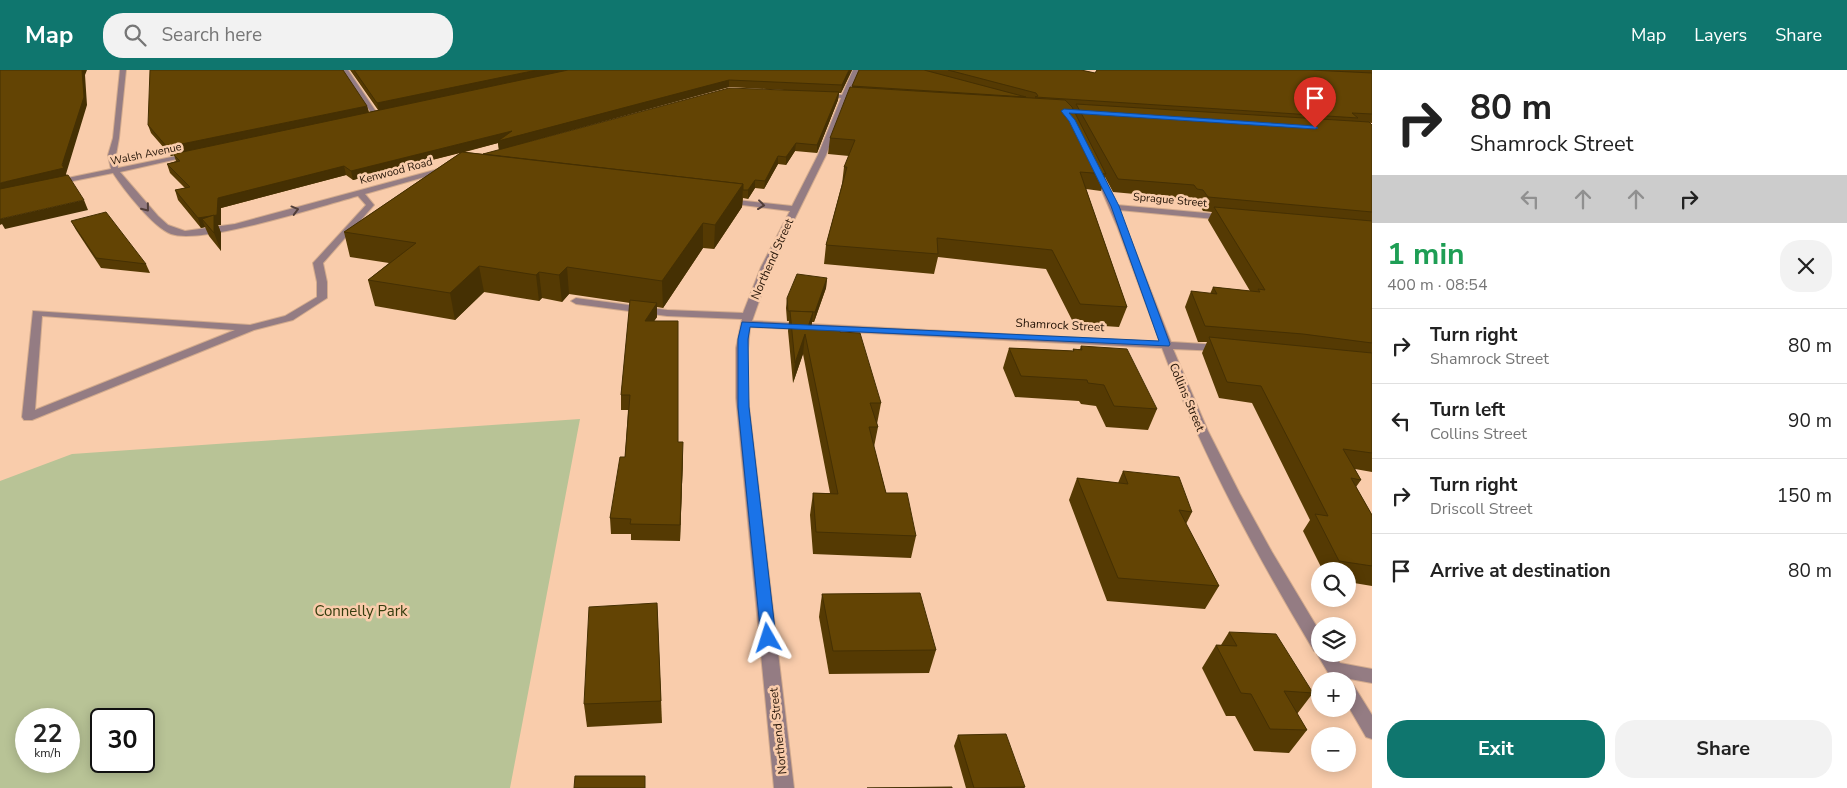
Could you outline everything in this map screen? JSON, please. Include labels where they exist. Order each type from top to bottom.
[{"type":"street","points":[[115,171],[111,157],[115,142],[124,70]]},
{"type":"street","points":[[345,70],[376,116]]},
{"type":"street","name":"Northend Street","points":[[784,788],[742,392],[743,339],[747,320],[762,279],[822,154],[843,97],[856,70]]},
{"type":"street","points":[[814,95],[872,99]]},
{"type":"street","points":[[367,118],[386,114]]},
{"type":"street","name":"Walsh Avenue","points":[[48,185],[201,153]]},
{"type":"street","name":"Collins Street","points":[[1093,163],[1115,206],[1165,344],[1208,446],[1295,606],[1311,632]]},
{"type":"street","name":"Kenwood Road","points":[[115,171],[158,223],[165,228],[185,235],[202,234],[236,226],[452,168]]},
{"type":"street","points":[[250,328],[37,314],[28,417],[250,328],[289,318],[322,298],[322,282],[318,263],[370,206],[360,193]]},
{"type":"street","points":[[717,199],[795,209]]},
{"type":"street","name":"Sprague Street","points":[[1115,206],[1234,218]]},
{"type":"street","name":"Shamrock Street","points":[[576,301],[668,313],[747,320],[1228,348]]},
{"type":"street","points":[[1356,676],[1372,676]]},
{"type":"street","points":[[1356,704],[1372,731]]},
{"type":"green space","name":"Connelly Park","points":[[580,419],[510,788],[0,788],[0,481],[72,454]]},
{"type":"building","points":[[0,70],[82,70],[84,97],[62,165],[64,168],[0,183]]},
{"type":"building","points":[[150,70],[343,70],[367,106],[167,147],[148,125]]},
{"type":"building","points":[[354,70],[537,70],[377,103]]},
{"type":"building","points":[[568,70],[849,70],[842,85],[729,80],[498,141],[512,131],[351,171],[344,166],[218,198],[217,215],[198,218],[175,190],[190,187],[167,164],[180,161],[173,154]]},
{"type":"building","points":[[859,70],[924,70],[1026,97],[852,86]]},
{"type":"building","points":[[948,70],[1081,70],[1095,73],[1097,70],[1311,70],[1372,73],[1372,114],[1352,113],[1358,118],[1035,97],[1038,96],[1036,93]]},
{"type":"building","points":[[850,87],[1065,100],[1072,107],[1106,174],[1080,172],[1127,307],[1080,304],[1052,250],[937,238],[938,254],[826,245],[847,167],[844,167],[855,140],[830,138]]},
{"type":"building","points":[[729,88],[839,92],[817,145],[796,143],[786,157],[778,156],[765,181],[755,180],[748,190],[743,190],[743,184],[483,154]]},
{"type":"building","points":[[1076,104],[1369,122],[1372,125],[1372,212],[1208,197],[1203,190],[1197,189],[1194,185],[1118,179]]},
{"type":"building","points":[[462,152],[743,184],[715,225],[703,223],[662,281],[567,267],[559,275],[539,272],[536,275],[479,266],[450,293],[368,280],[416,243],[344,232]]},
{"type":"building","points":[[68,175],[84,200],[0,219],[0,189]]},
{"type":"building","points":[[1214,207],[1372,221],[1372,343],[1303,334],[1205,326],[1191,291],[1217,294],[1213,287],[1260,292],[1258,289],[1265,290]]},
{"type":"building","points":[[106,212],[146,264],[96,258],[71,221]]},
{"type":"building","points":[[214,215],[214,233],[202,219]]},
{"type":"building","points":[[797,274],[827,278],[815,312],[788,311],[787,298]]},
{"type":"building","points":[[630,300],[657,303],[645,321],[678,321],[678,442],[683,442],[680,525],[630,524],[631,519],[610,518],[620,457],[625,457],[630,395],[621,395]]},
{"type":"building","points":[[790,311],[813,312],[808,327],[839,328],[840,332],[860,333],[881,403],[870,403],[878,427],[869,427],[886,493],[907,493],[916,536],[816,532],[813,493],[838,494],[805,334],[795,363]]},
{"type":"building","points":[[1209,337],[1372,353],[1372,453],[1343,449],[1361,480],[1351,478],[1372,515],[1372,566],[1356,564],[1356,562],[1339,561],[1315,514],[1328,516],[1261,386],[1227,382]]},
{"type":"building","points":[[1081,346],[1127,349],[1157,409],[1114,406],[1104,385],[1088,383],[1087,380],[1021,376],[1009,348],[1074,351],[1073,349],[1082,350]]},
{"type":"building","points":[[1123,471],[1179,477],[1192,512],[1179,510],[1219,586],[1118,578],[1077,478],[1128,484]]},
{"type":"building","points":[[920,593],[936,650],[833,651],[822,594]]},
{"type":"building","points":[[657,603],[661,701],[584,704],[589,607]]},
{"type":"building","points":[[1229,632],[1276,634],[1311,690],[1311,693],[1284,691],[1307,730],[1270,729],[1251,694],[1241,693],[1216,645],[1237,646]]},
{"type":"building","points":[[1006,734],[1025,787],[974,788],[958,735]]},
{"type":"building","points":[[575,776],[645,776],[645,788],[574,788]]},
{"type":"building","points":[[952,787],[952,788],[867,788]]},
{"type":"route","points":[[768,638],[742,392],[743,339],[746,324],[1165,344],[1115,206],[1072,120],[1064,111],[1315,128]]}]
